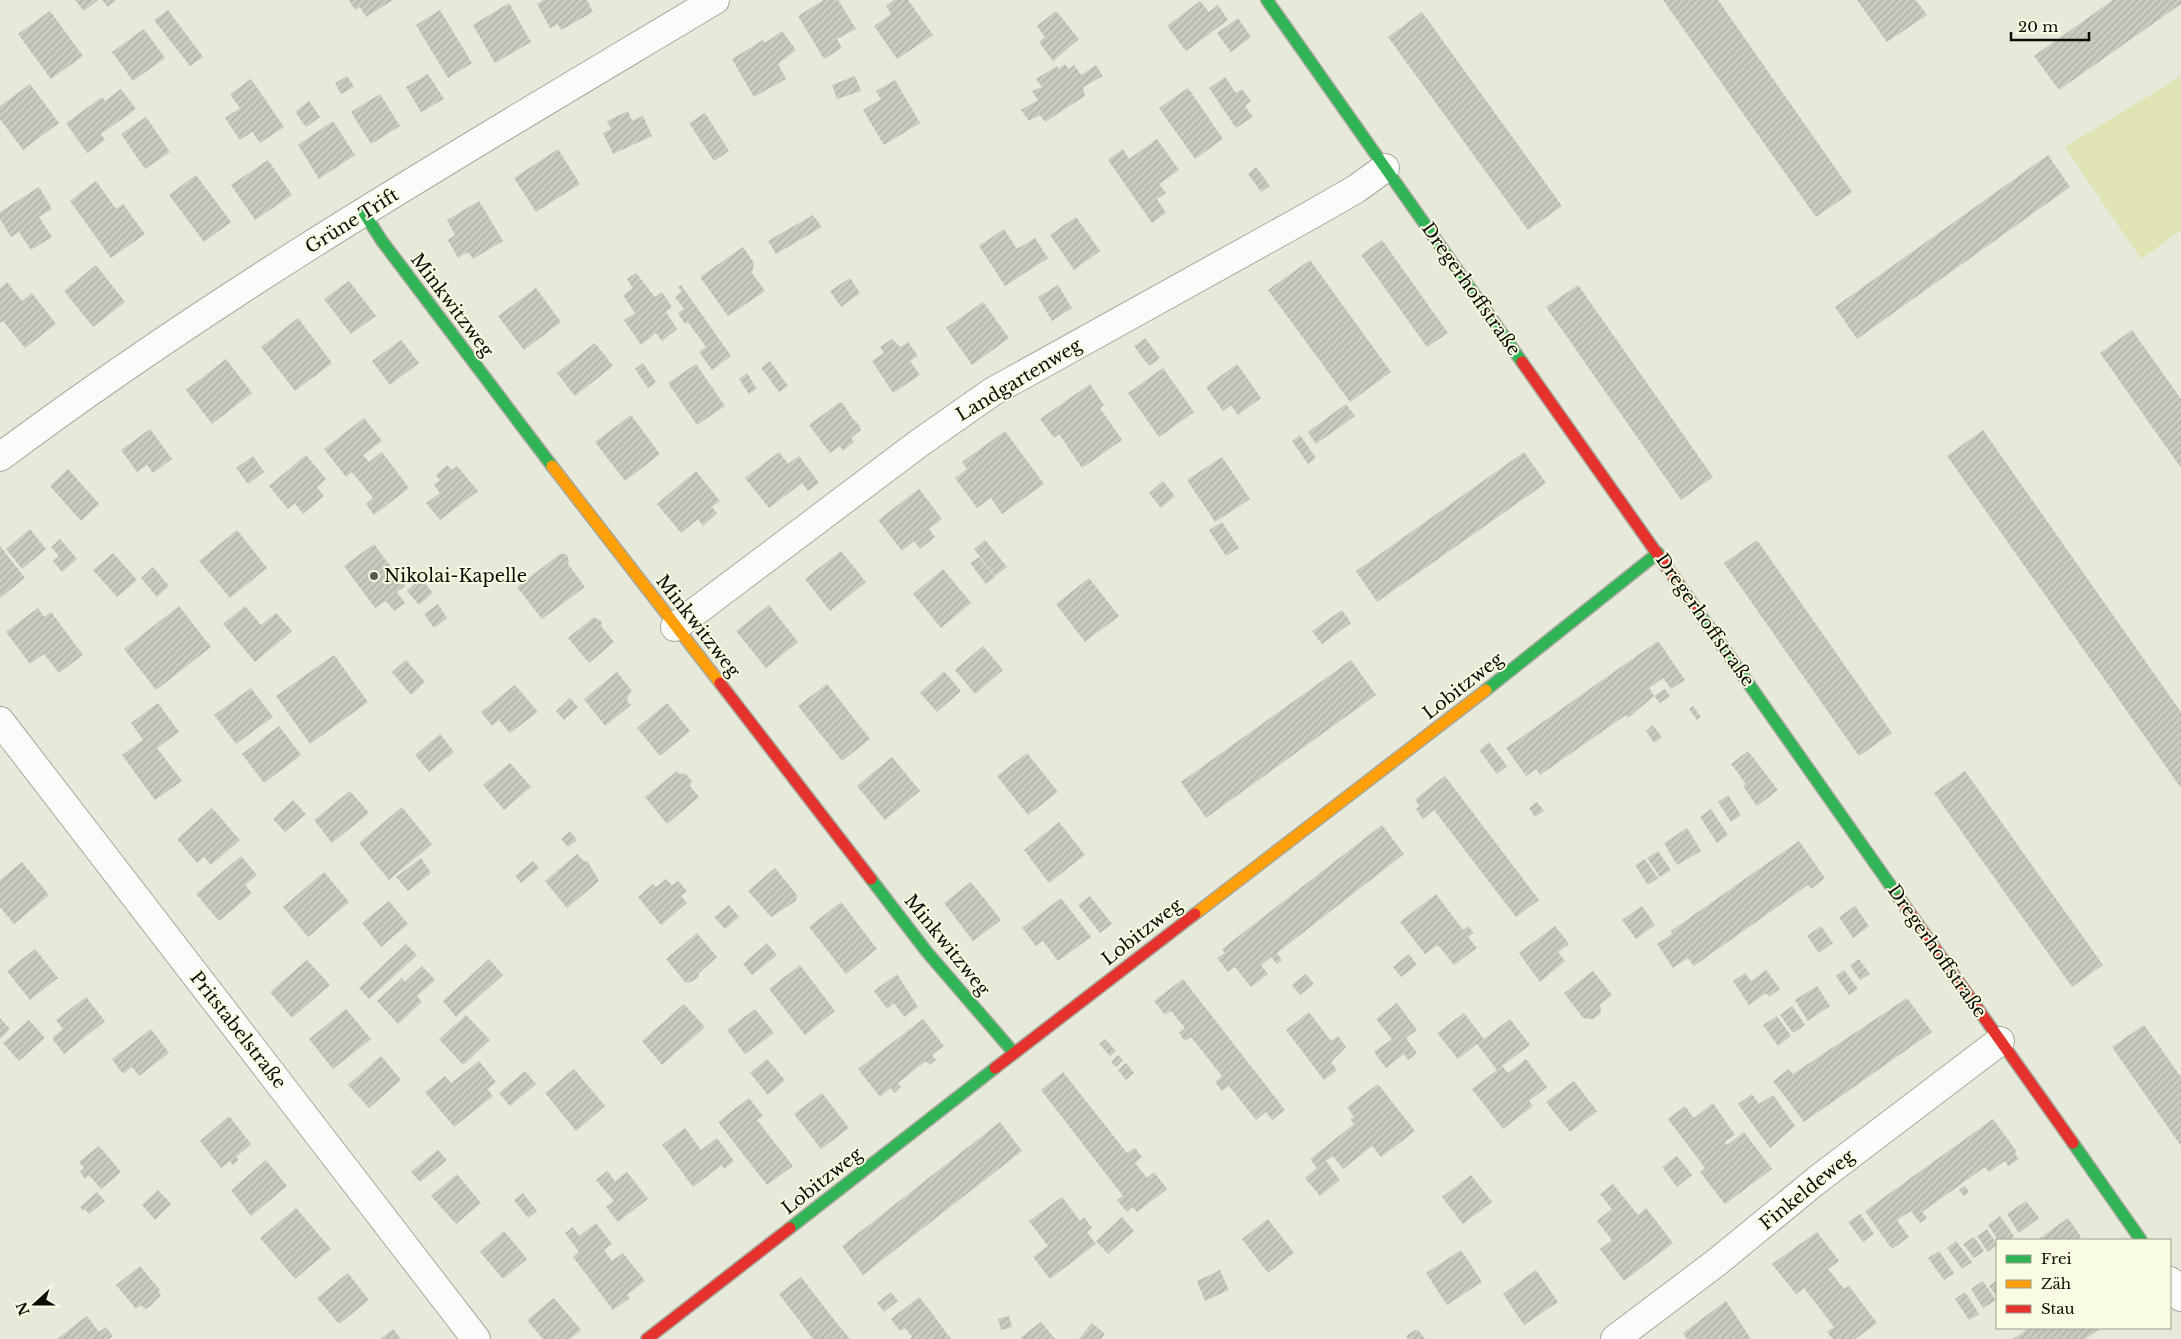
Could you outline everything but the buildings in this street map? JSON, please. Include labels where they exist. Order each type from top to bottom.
[{"type":"street","name":"Grüne Trift","points":[[0,457],[204,314],[364,213],[715,0]]},
{"type":"street","name":"Dregerhoffstraße","points":[[1268,0],[2140,1239]]},
{"type":"street","name":"Landgartenweg","points":[[676,627],[918,444],[992,392],[1309,216],[1356,189],[1385,168]]},
{"type":"street","name":"Minkwitzweg","points":[[364,213],[382,241],[509,410],[927,952],[1014,1053]]},
{"type":"street","name":"Lobitzweg","points":[[648,1339],[1014,1053],[1462,710],[1658,553]]},
{"type":"street","name":"Pritstabelstraße","points":[[0,722],[476,1339]]},
{"type":"street","name":"Finkeldeweg","points":[[1615,1339],[1717,1262],[1817,1180],[2000,1040]]},
{"type":"street","points":[[2171,1282],[2181,1297]]},
{"type":"green space","points":[[2181,76],[2181,230],[2141,259],[2065,147]]},
{"type":"traffic: fast","points":[[1267,0],[1522,362]]},
{"type":"traffic: fast","points":[[364,213],[382,241],[552,466]]},
{"type":"traffic: fast","points":[[1486,690],[1658,553]]},
{"type":"traffic: fast","points":[[1694,606],[1900,899]]},
{"type":"traffic: fast","points":[[871,879],[927,952],[1014,1053]]},
{"type":"traffic: fast","points":[[790,1228],[995,1068]]},
{"type":"traffic: fast","points":[[2073,1143],[2140,1239]]},
{"type":"traffic: slow","points":[[552,466],[720,683]]},
{"type":"traffic: slow","points":[[1195,914],[1486,690]]},
{"type":"traffic: jam","points":[[1522,362],[1694,606]]},
{"type":"traffic: jam","points":[[720,683],[871,879]]},
{"type":"traffic: jam","points":[[1900,899],[2073,1143]]},
{"type":"traffic: jam","points":[[995,1068],[1195,914]]},
{"type":"traffic: jam","points":[[647,1339],[790,1228]]},
{"type":"place","name":"Nikolai-Kapelle","points":[[374,576]]}]
